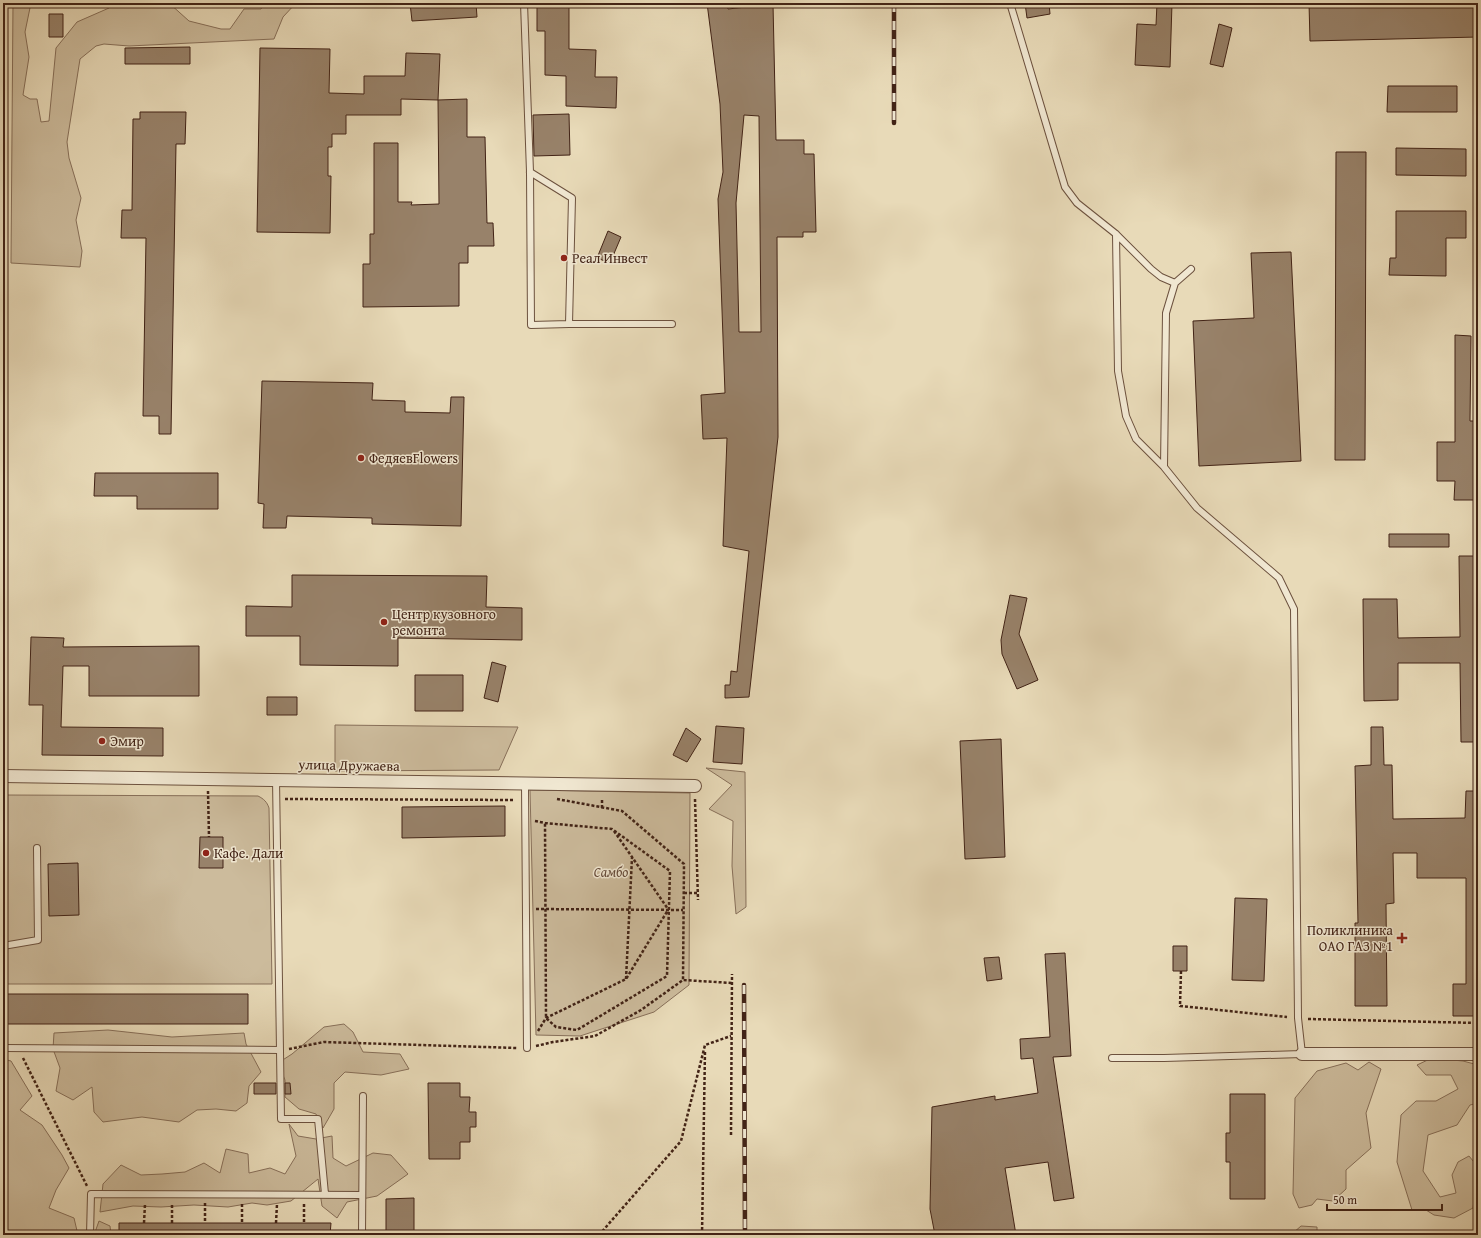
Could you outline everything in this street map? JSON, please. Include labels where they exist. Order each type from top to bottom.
[{"type":"street","name":"улица Дружаева","points":[[3,776],[695,786]]},
{"type":"street","points":[[1302,1054],[1478,1054]]},
{"type":"lane","points":[[524,3],[530,172],[531,325],[672,324]]},
{"type":"lane","points":[[1010,3],[1065,187],[1077,203],[1116,234],[1161,277],[1175,283]]},
{"type":"lane","points":[[530,172],[572,198],[569,324]]},
{"type":"lane","points":[[1112,1058],[1302,1054],[1298,1018],[1294,609],[1279,578],[1197,508],[1164,467],[1136,439],[1126,416],[1118,371],[1116,234]]},
{"type":"lane","points":[[1164,467],[1166,313],[1175,283],[1190,269]]},
{"type":"lane","points":[[276,779],[281,1119],[318,1119],[325,1194]]},
{"type":"lane","points":[[525,784],[527,1048]]},
{"type":"lane","points":[[3,946],[38,940],[37,848]]},
{"type":"lane","points":[[3,1048],[280,1050]]},
{"type":"lane","points":[[362,1235],[363,1096]]},
{"type":"lane","points":[[90,1235],[91,1194],[362,1195]]},
{"type":"path","points":[[207,778],[209,837]]},
{"type":"path","points":[[695,786],[698,900]]},
{"type":"path","points":[[276,798],[525,800]]},
{"type":"path","points":[[551,798],[622,811],[684,864],[683,980]]},
{"type":"path","points":[[525,818],[545,823],[612,829],[670,871],[667,976],[577,1030],[556,1027],[546,1018],[545,823]]},
{"type":"path","points":[[612,829],[669,910]]},
{"type":"path","points":[[626,980],[632,858]]},
{"type":"path","points":[[684,893],[698,893]]},
{"type":"path","points":[[527,908],[683,910]]},
{"type":"path","points":[[527,1048],[546,1018],[626,980],[669,910]]},
{"type":"path","points":[[1181,971],[1180,1006],[1298,1018],[1478,1023]]},
{"type":"path","points":[[731,1135],[732,974]]},
{"type":"path","points":[[280,1050],[324,1042],[527,1048],[553,1042],[595,1036],[641,1010],[683,980],[732,983]]},
{"type":"path","points":[[705,1045],[731,1036]]},
{"type":"path","points":[[599,1235],[681,1142],[705,1045]]},
{"type":"path","points":[[702,1235],[705,1045]]},
{"type":"path","points":[[18,1048],[91,1194]]},
{"type":"path","points":[[144,1223],[145,1194]]},
{"type":"path","points":[[172,1194],[172,1223]]},
{"type":"path","points":[[204,1194],[206,1223]]},
{"type":"path","points":[[241,1194],[242,1223]]},
{"type":"path","points":[[276,1223],[277,1194]]},
{"type":"path","points":[[304,1194],[304,1223]]},
{"type":"green space","points":[[13,3],[31,3],[25,32],[29,57],[23,95],[30,99],[37,99],[41,122],[49,121],[56,48],[77,22],[109,8],[110,3],[169,3],[189,21],[221,29],[230,29],[244,9],[261,9],[264,3],[296,3],[283,17],[274,39],[129,46],[104,44],[96,46],[80,59],[67,142],[69,158],[81,198],[76,220],[82,251],[80,267],[11,263]]},
{"type":"green space","points":[[335,725],[518,727],[499,770],[335,771]]},
{"type":"green space","points":[[706,768],[745,772],[746,907],[736,914],[732,866],[733,821],[709,809],[732,785]]},
{"type":"green space","name":"Самбо","points":[[530,790],[690,793],[689,985],[654,1012],[580,1036],[536,1035]]},
{"type":"green space","points":[[3,795],[258,796],[262,798],[269,808],[272,984],[3,984]]},
{"type":"green space","points":[[344,1024],[353,1032],[363,1052],[400,1054],[409,1069],[381,1075],[345,1072],[334,1083],[334,1109],[323,1128],[316,1114],[299,1109],[285,1097],[285,1080],[278,1063],[292,1054],[324,1027]]},
{"type":"green space","points":[[108,1030],[172,1037],[244,1033],[246,1044],[261,1072],[249,1086],[247,1103],[236,1111],[216,1109],[197,1110],[179,1122],[142,1117],[103,1122],[94,1112],[92,1087],[73,1100],[56,1091],[60,1068],[53,1049],[54,1033]]},
{"type":"green space","points":[[1432,1058],[1463,1061],[1478,1065],[1478,1103],[1470,1105],[1457,1125],[1428,1135],[1423,1171],[1440,1197],[1456,1193],[1452,1175],[1458,1162],[1469,1156],[1478,1167],[1473,1208],[1454,1218],[1434,1215],[1426,1210],[1412,1210],[1397,1162],[1401,1115],[1416,1101],[1436,1101],[1458,1089],[1451,1075],[1426,1075],[1417,1065]]},
{"type":"green space","points":[[3,1059],[11,1061],[32,1096],[20,1110],[42,1125],[69,1168],[56,1190],[49,1208],[74,1218],[78,1235],[3,1235]]},
{"type":"green space","points":[[1369,1062],[1381,1069],[1366,1113],[1371,1148],[1346,1170],[1346,1189],[1333,1201],[1317,1199],[1312,1205],[1299,1208],[1293,1194],[1295,1098],[1317,1071],[1346,1063],[1358,1070]]},
{"type":"green space","points":[[289,1124],[298,1136],[316,1139],[332,1136],[333,1158],[346,1166],[373,1153],[391,1155],[408,1174],[377,1196],[347,1202],[337,1218],[322,1206],[318,1179],[291,1201],[267,1205],[252,1203],[228,1207],[194,1205],[161,1207],[133,1206],[100,1212],[103,1184],[121,1165],[141,1175],[185,1172],[204,1163],[220,1173],[226,1149],[248,1154],[249,1173],[270,1168],[285,1174],[296,1156]]},
{"type":"green space","points":[[99,1221],[110,1226],[111,1235],[94,1235]]},
{"type":"green space","points":[[1301,1226],[1317,1227],[1317,1235],[1293,1235],[1293,1233]]},
{"type":"building","points":[[410,3],[476,3],[477,17],[412,21]]},
{"type":"building","points":[[537,3],[569,3],[569,49],[596,50],[595,77],[617,77],[616,108],[566,106],[566,76],[545,75],[545,31],[537,31]]},
{"type":"building","points":[[707,3],[727,3],[728,9],[773,4],[776,140],[804,140],[804,154],[814,154],[816,232],[803,232],[803,237],[777,237],[778,437],[749,697],[725,698],[725,685],[730,685],[731,671],[737,672],[749,551],[723,546],[727,438],[703,439],[701,395],[725,393],[718,199],[723,172],[720,104]],"holes":[[[744,115],[759,116],[761,332],[739,332],[736,203]]]},
{"type":"building","points":[[1025,3],[1049,3],[1050,14],[1027,18]]},
{"type":"building","points":[[1157,3],[1172,3],[1170,67],[1135,65],[1137,24],[1156,25]]},
{"type":"building","points":[[1309,3],[1478,3],[1478,37],[1310,41]]},
{"type":"building","points":[[49,14],[63,14],[63,37],[49,37]]},
{"type":"building","points":[[1219,24],[1232,28],[1223,67],[1210,64]]},
{"type":"building","points":[[190,47],[190,64],[125,64],[125,48]]},
{"type":"building","points":[[260,48],[330,49],[329,93],[364,94],[364,76],[405,76],[406,53],[440,54],[438,100],[401,99],[401,115],[346,115],[346,134],[332,134],[332,147],[328,147],[328,176],[331,176],[330,233],[257,232]]},
{"type":"building","points":[[1388,86],[1457,86],[1457,112],[1387,112]]},
{"type":"building","points":[[467,99],[467,137],[485,137],[487,223],[493,223],[494,246],[468,246],[468,263],[459,263],[459,306],[363,307],[363,264],[370,264],[370,234],[374,234],[374,143],[398,143],[398,202],[412,202],[411,205],[439,204],[438,100]]},
{"type":"building","points":[[140,112],[186,112],[185,144],[176,144],[171,434],[159,434],[159,416],[143,416],[146,238],[121,238],[122,210],[132,210],[133,119],[140,119]]},
{"type":"building","points":[[569,114],[570,155],[534,156],[533,115]]},
{"type":"building","points":[[1396,148],[1466,149],[1466,176],[1396,175]]},
{"type":"building","points":[[1336,152],[1366,152],[1365,460],[1335,460]]},
{"type":"building","points":[[1396,211],[1466,211],[1466,238],[1446,238],[1446,276],[1389,275],[1390,258],[1396,258]]},
{"type":"building","points":[[608,231],[621,237],[610,263],[597,258]]},
{"type":"building","points":[[1291,252],[1301,461],[1199,466],[1193,321],[1254,318],[1251,253]]},
{"type":"building","points":[[1455,335],[1471,336],[1470,421],[1478,421],[1477,500],[1454,500],[1455,481],[1437,481],[1437,442],[1455,442]]},
{"type":"building","name":"ФедяевFlowers","points":[[262,381],[373,383],[372,400],[405,401],[405,412],[450,413],[451,397],[464,397],[461,526],[372,524],[372,518],[287,516],[286,528],[263,528],[264,504],[258,503]]},
{"type":"building","points":[[95,473],[218,473],[218,509],[137,509],[137,496],[94,496]]},
{"type":"building","points":[[1389,534],[1449,534],[1449,547],[1389,547]]},
{"type":"building","points":[[1459,556],[1478,556],[1478,742],[1461,742],[1460,663],[1398,663],[1398,700],[1364,701],[1363,599],[1397,599],[1398,638],[1460,637]]},
{"type":"building","name":"Центр кузовного ремонта","points":[[292,575],[487,576],[486,607],[522,608],[522,640],[398,638],[398,666],[300,665],[300,636],[246,636],[246,606],[292,607]]},
{"type":"building","points":[[1010,595],[1027,598],[1019,634],[1038,680],[1017,689],[1002,654],[1001,640]]},
{"type":"building","points":[[31,637],[64,638],[63,647],[199,646],[199,696],[89,696],[89,666],[63,666],[61,727],[163,728],[163,756],[42,755],[43,705],[29,705]]},
{"type":"building","points":[[492,662],[506,666],[498,702],[484,698]]},
{"type":"building","points":[[415,675],[463,675],[463,711],[415,711]]},
{"type":"building","points":[[267,697],[297,697],[297,715],[267,715]]},
{"type":"building","points":[[716,726],[744,728],[742,764],[713,762]]},
{"type":"building","points":[[1371,727],[1383,727],[1384,765],[1392,765],[1393,819],[1465,818],[1466,791],[1478,791],[1478,1016],[1453,1016],[1453,984],[1466,984],[1466,878],[1417,878],[1417,853],[1393,853],[1394,903],[1386,904],[1387,1006],[1355,1006],[1355,923],[1358,923],[1355,766],[1371,765]]},
{"type":"building","points":[[686,728],[701,739],[687,762],[673,755]]},
{"type":"building","points":[[1001,739],[1005,857],[965,859],[960,741]]},
{"type":"building","points":[[505,806],[505,836],[402,838],[402,807]]},
{"type":"building","points":[[200,837],[223,837],[223,868],[199,868]]},
{"type":"building","points":[[78,863],[79,915],[49,916],[48,864]]},
{"type":"building","points":[[1235,898],[1267,899],[1264,981],[1232,980]]},
{"type":"building","points":[[1173,946],[1187,946],[1187,971],[1173,971]]},
{"type":"building","points":[[1065,953],[1071,1056],[1053,1057],[1074,1198],[1054,1201],[1048,1162],[1005,1168],[1016,1235],[935,1235],[930,1209],[932,1107],[995,1096],[995,1100],[1038,1093],[1033,1058],[1021,1059],[1020,1039],[1050,1037],[1045,954]]},
{"type":"building","points":[[999,957],[1002,979],[987,981],[984,958]]},
{"type":"building","points":[[3,994],[248,994],[248,1024],[3,1024]]},
{"type":"building","points":[[254,1083],[276,1083],[276,1094],[254,1094]]},
{"type":"building","points":[[285,1083],[290,1083],[291,1094],[285,1094]]},
{"type":"building","points":[[428,1083],[460,1083],[460,1097],[470,1097],[469,1112],[476,1112],[476,1127],[470,1127],[470,1142],[460,1142],[460,1159],[429,1159]]},
{"type":"building","points":[[1230,1094],[1265,1094],[1265,1199],[1230,1199],[1230,1162],[1226,1162],[1226,1133],[1230,1133]]},
{"type":"building","points":[[414,1198],[414,1235],[386,1235],[386,1199]]},
{"type":"building","points":[[119,1223],[331,1223],[330,1235],[119,1235]]},
{"type":"railway","points":[[894,3],[894,123]]},
{"type":"railway","points":[[744,985],[745,1235]]},
{"type":"place","name":"Реал Инвест","points":[[564,258]]},
{"type":"place","name":"ФедяевFlowers","points":[[361,458]]},
{"type":"place","name":"Центр кузовного ремонта","points":[[384,622]]},
{"type":"place","name":"Эмир","points":[[102,741]]},
{"type":"place","name":"Кафе. Дали","points":[[206,853]]},
{"type":"place","name":"Поликлиника ОАО ГАЗ №1","points":[[1402,938]]}]
